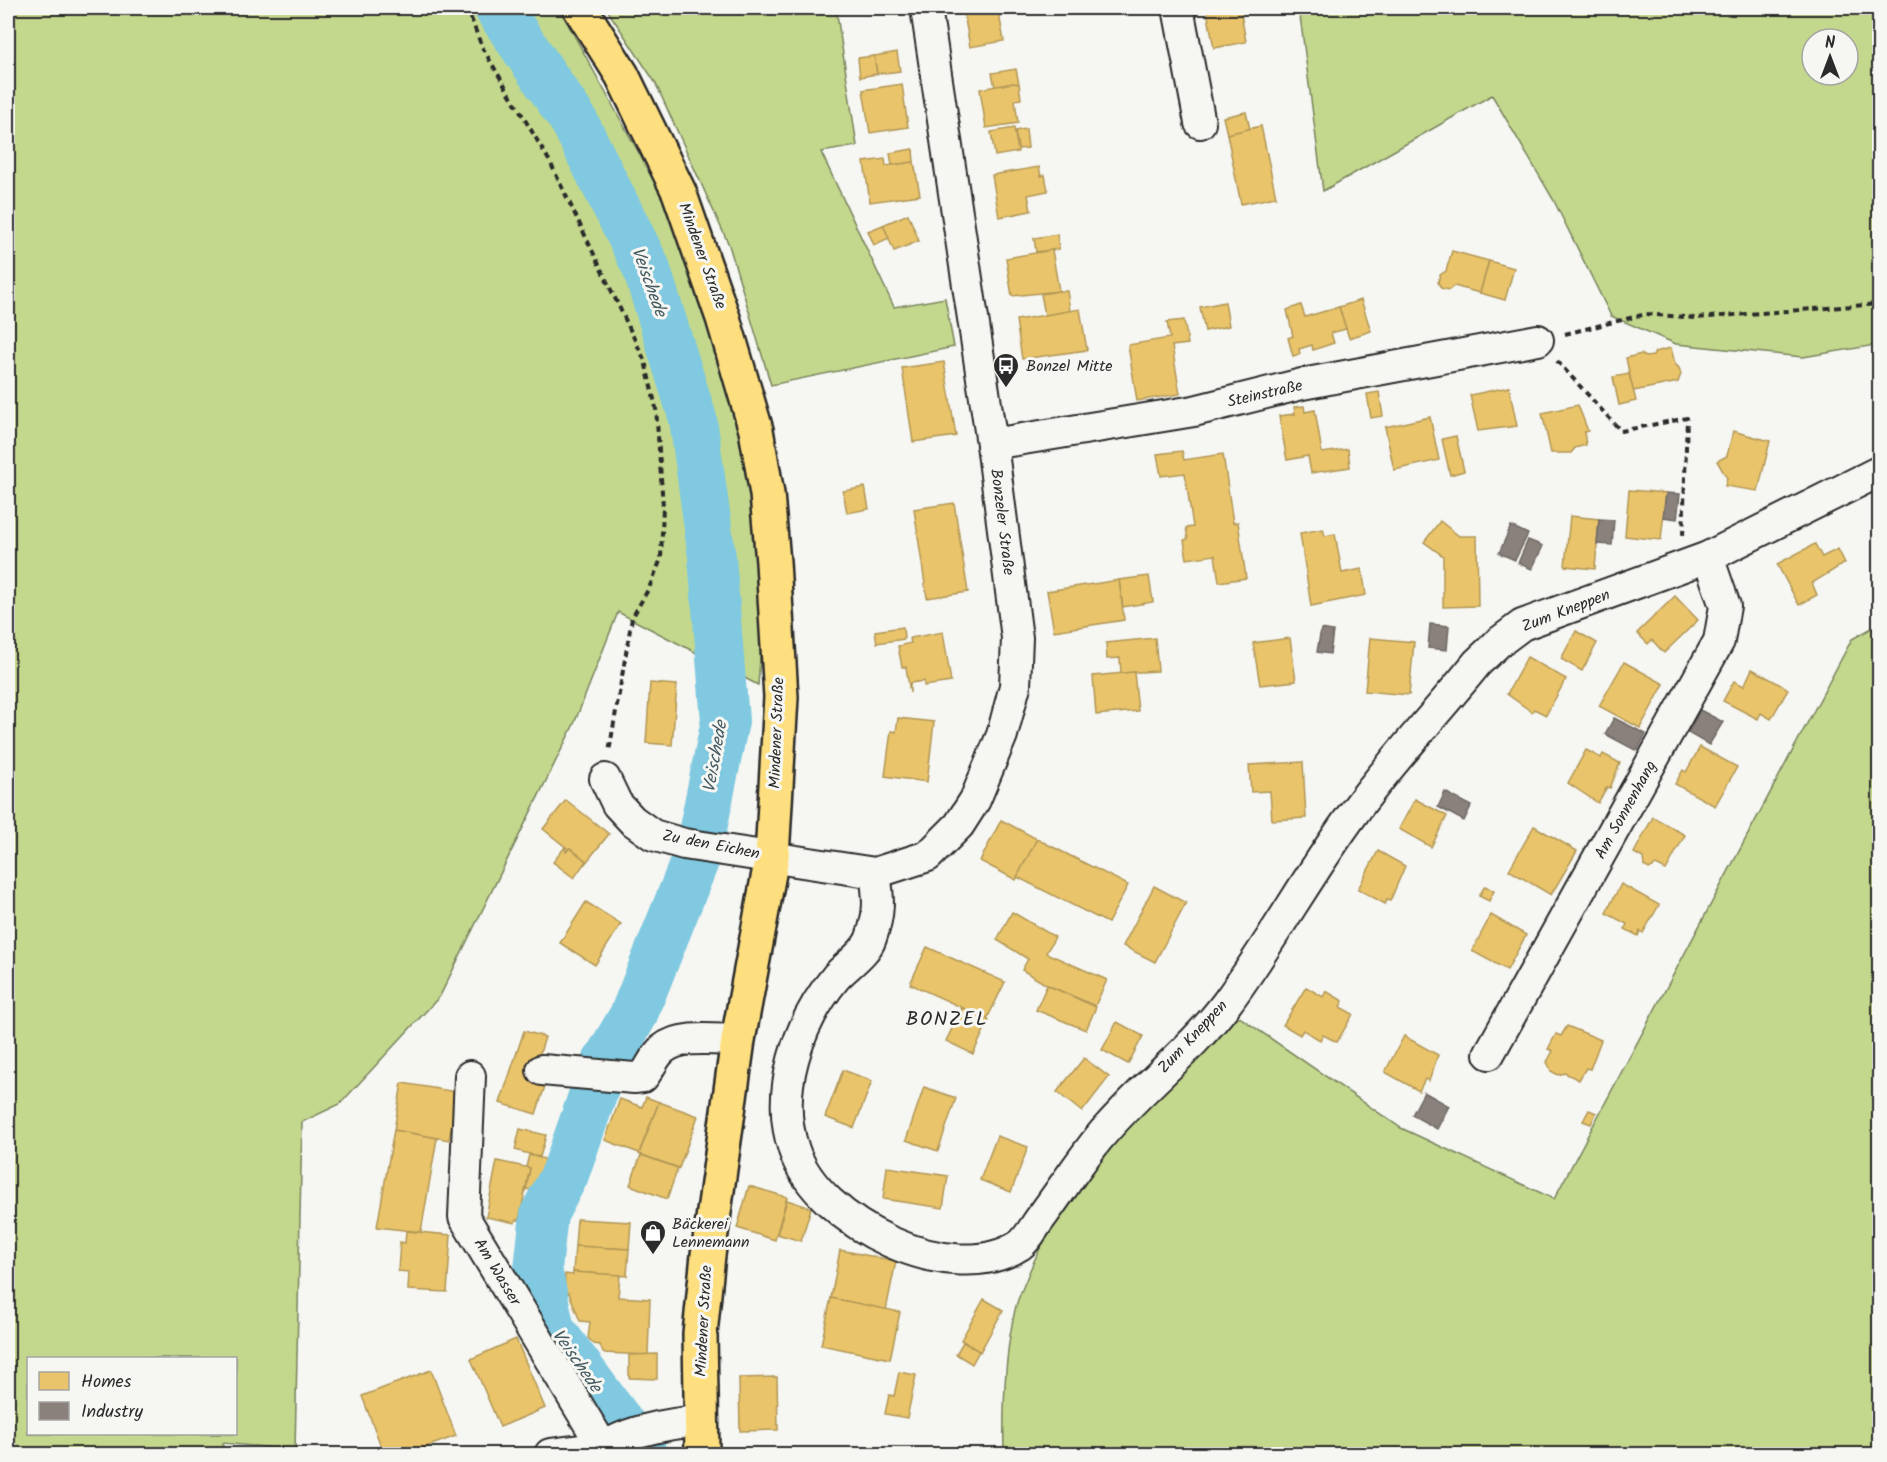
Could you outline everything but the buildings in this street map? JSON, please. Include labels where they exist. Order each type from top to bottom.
[{"type":"main road","name":"Mindener Straße","points":[[580,8],[622,75],[679,192],[723,318],[756,430],[767,494],[781,697],[772,857],[738,1040],[708,1256],[700,1334],[702,1455]]},
{"type":"street","name":"Bonzeler Straße","points":[[772,857],[875,873],[928,856],[959,825],[975,800],[1002,735],[1015,686],[1017,639],[992,444],[926,8]]},
{"type":"street","points":[[1178,8],[1200,123]]},
{"type":"street","name":"Steinstraße","points":[[992,444],[1194,411],[1302,384],[1538,340]]},
{"type":"street","name":"Zum Kneppen","points":[[875,873],[880,906],[870,942],[835,979],[805,1026],[791,1065],[787,1115],[794,1151],[808,1178],[836,1208],[889,1241],[924,1256],[945,1259],[994,1257],[1022,1244],[1099,1138],[1225,1006],[1355,811],[1477,663],[1498,643],[1522,625],[1695,562],[1880,471]]},
{"type":"street","name":"Am Sonnenhang","points":[[1490,1054],[1719,641],[1725,606],[1695,562]]},
{"type":"street","name":"Zu den Eichen","points":[[605,779],[616,804],[632,820],[653,834],[684,844],[772,857]]},
{"type":"street","points":[[542,1070],[622,1078],[643,1077],[659,1053],[674,1044],[695,1040],[738,1040]]},
{"type":"street","name":"Am Wasser","points":[[470,1076],[464,1217],[605,1448]]},
{"type":"street","points":[[550,1455],[605,1448],[672,1423],[700,1421]]},
{"type":"path","points":[[467,8],[482,47],[550,162],[645,361],[656,408],[663,506],[661,559],[649,588],[632,618],[605,779]]},
{"type":"path","points":[[1695,562],[1687,418],[1621,431],[1538,340],[1646,314],[1695,318],[1880,304]]},
{"type":"green space","points":[[8,8],[559,8],[662,195],[707,315],[734,409],[755,517],[763,616],[758,685],[618,612],[574,724],[440,996],[340,1104],[302,1122],[295,1450],[223,1443],[223,1454],[8,1454]]},
{"type":"green space","points":[[606,8],[836,8],[857,146],[821,152],[894,307],[945,298],[954,347],[771,385],[729,245],[655,82]]},
{"type":"green space","points":[[1299,8],[1879,8],[1879,373],[1875,345],[1803,357],[1676,344],[1611,316],[1553,199],[1492,95],[1323,191]]},
{"type":"green space","points":[[1879,624],[1879,1454],[1004,1454],[1005,1382],[1011,1328],[1018,1299],[1044,1242],[1065,1205],[1090,1171],[1147,1106],[1235,1014],[1401,1128],[1554,1199],[1852,639]]},
{"type":"waterway","name":"Veischede","points":[[498,8],[574,121],[646,267],[693,419],[712,557],[725,721],[698,853],[633,1016],[601,1071],[565,1174],[544,1214],[538,1269],[551,1330],[643,1454]]},
{"type":"place","name":"Bonzel Mitte","points":[[1006,389]]},
{"type":"place","name":"Bäckerei Lennemann","points":[[653,1256]]},
{"type":"district","name":"BONZEL","points":[[947,1020]]}]
